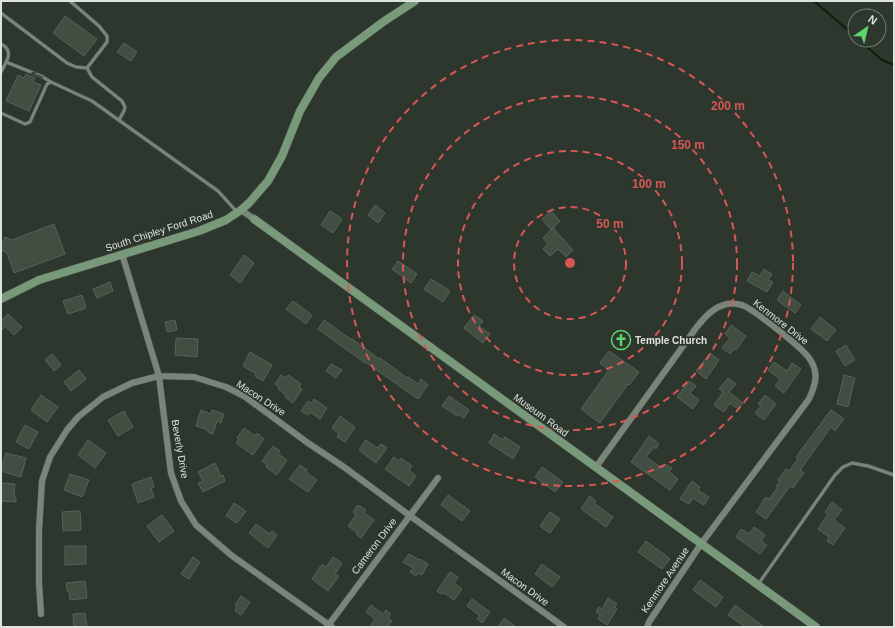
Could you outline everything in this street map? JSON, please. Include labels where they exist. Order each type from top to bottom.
[{"type":"street","name":"South Chipley Ford Road","points":[[1,299],[39,280],[199,232],[226,220],[239,211],[249,203],[268,181],[282,156],[300,111],[319,78],[336,57],[383,22],[415,1]]},
{"type":"street","points":[[239,211],[254,219]]},
{"type":"street","name":"Museum Road","points":[[254,219],[816,627]]},
{"type":"street","name":"Beverly Drive","points":[[122,254],[159,376],[172,473],[181,500],[196,525],[231,555],[329,626]]},
{"type":"street","name":"Kenmore Drive","points":[[596,467],[704,317],[714,308],[727,304],[741,305],[752,310],[802,350],[811,360],[816,373],[815,386],[809,399],[701,544]]},
{"type":"street","name":"Macon Drive","points":[[41,614],[39,583],[39,530],[42,481],[50,457],[67,430],[78,417],[103,397],[132,383],[159,376],[194,377],[226,387],[244,396],[564,627]]},
{"type":"street","name":"Cameron Drive","points":[[329,626],[409,515],[438,478]]},
{"type":"street","name":"Kenmore Avenue","points":[[647,627],[701,544]]},
{"type":"lane","points":[[70,1],[99,26],[107,36],[107,42],[87,68]]},
{"type":"lane","points":[[1,13],[67,63],[76,67],[87,68]]},
{"type":"lane","points":[[1,44],[8,50],[9,56],[1,72]]},
{"type":"lane","points":[[6,62],[41,76],[92,101],[218,191],[239,211]]},
{"type":"lane","points":[[87,68],[92,77],[122,100],[125,107],[119,120]]},
{"type":"lane","points":[[1,113],[25,124],[30,122],[47,84],[51,82]]},
{"type":"lane","points":[[758,585],[835,475],[843,467],[852,463],[868,466],[894,475]]},
{"type":"building","points":[[65,16],[97,39],[84,56],[53,33]]},
{"type":"building","points":[[124,43],[137,52],[131,61],[117,52]]},
{"type":"building","points":[[26,74],[35,78],[33,82],[41,85],[29,111],[6,101],[18,75],[24,78]]},
{"type":"building","points":[[375,205],[385,213],[378,223],[368,215]]},
{"type":"building","points":[[330,211],[342,219],[333,233],[321,225]]},
{"type":"building","points":[[551,211],[560,221],[551,230],[542,219]]},
{"type":"building","points":[[54,224],[65,254],[14,273],[7,253],[1,250],[5,237],[12,240]]},
{"type":"building","points":[[553,228],[573,250],[566,257],[558,249],[550,256],[543,249],[548,244],[543,238]]},
{"type":"building","points":[[244,255],[254,263],[240,283],[230,275]]},
{"type":"building","points":[[398,261],[417,274],[411,283],[392,269]]},
{"type":"building","points":[[764,269],[772,274],[768,280],[773,282],[767,292],[747,281],[752,272],[760,276]]},
{"type":"building","points":[[431,279],[450,291],[443,302],[424,289]]},
{"type":"building","points":[[110,282],[113,291],[97,298],[93,289]]},
{"type":"building","points":[[783,291],[801,305],[795,313],[777,300]]},
{"type":"building","points":[[82,295],[86,308],[68,314],[63,301]]},
{"type":"building","points":[[293,301],[312,315],[306,324],[286,309]]},
{"type":"building","points":[[8,314],[22,327],[14,335],[5,326],[1,331],[1,321]]},
{"type":"building","points":[[474,315],[483,321],[479,326],[490,334],[483,343],[464,328]]},
{"type":"building","points":[[820,317],[836,330],[827,341],[811,329]]},
{"type":"building","points":[[175,320],[177,330],[167,332],[165,322]]},
{"type":"building","points":[[324,320],[407,378],[408,377],[418,384],[421,379],[428,385],[418,399],[318,329]]},
{"type":"building","points":[[731,325],[746,336],[736,350],[734,349],[730,354],[722,348],[730,338],[725,334]]},
{"type":"building","points":[[176,338],[198,339],[197,357],[175,355]]},
{"type":"building","points":[[846,345],[855,360],[845,366],[836,351]]},
{"type":"building","points":[[609,351],[639,372],[629,385],[628,384],[600,423],[581,409],[609,370],[600,363]]},
{"type":"building","points":[[250,352],[272,365],[263,381],[255,376],[256,374],[243,366]]},
{"type":"building","points":[[710,353],[719,360],[706,379],[696,371]]},
{"type":"building","points":[[52,354],[61,365],[54,371],[45,360]]},
{"type":"building","points":[[774,362],[787,371],[792,363],[801,369],[784,393],[775,386],[780,379],[768,370]]},
{"type":"building","points":[[331,364],[342,370],[336,378],[326,371]]},
{"type":"building","points":[[79,370],[86,379],[71,391],[64,382]]},
{"type":"building","points":[[281,375],[286,378],[288,375],[301,384],[299,387],[302,389],[293,403],[285,397],[286,395],[278,389],[279,387],[275,384]]},
{"type":"building","points":[[844,375],[855,378],[848,407],[837,404]]},
{"type":"building","points":[[728,378],[736,384],[729,392],[743,403],[738,409],[730,403],[724,412],[714,405],[723,392],[719,389]]},
{"type":"building","points":[[689,381],[696,386],[690,393],[699,400],[693,409],[677,397]]},
{"type":"building","points":[[41,395],[58,407],[47,422],[31,410]]},
{"type":"building","points":[[765,395],[776,404],[764,420],[755,413],[761,406],[758,404]]},
{"type":"building","points":[[449,396],[469,410],[464,418],[458,414],[457,416],[442,406]]},
{"type":"building","points":[[314,399],[327,408],[320,419],[310,412],[308,415],[301,411],[308,401],[311,403]]},
{"type":"building","points":[[201,410],[211,414],[212,410],[224,414],[221,423],[217,421],[213,434],[208,432],[208,430],[196,426]]},
{"type":"building","points":[[831,410],[844,419],[835,431],[831,427],[800,470],[804,473],[793,488],[790,486],[766,519],[756,512],[766,497],[769,499],[778,487],[776,486],[780,481],[778,480],[786,469],[789,471],[798,459],[796,457]]},
{"type":"building","points":[[124,411],[133,427],[118,436],[108,420]]},
{"type":"building","points":[[340,416],[355,427],[345,442],[337,437],[339,434],[332,428]]},
{"type":"building","points":[[25,425],[38,432],[29,449],[16,442]]},
{"type":"building","points":[[244,428],[255,436],[257,433],[264,439],[253,455],[236,443],[239,439],[237,438]]},
{"type":"building","points":[[494,434],[503,440],[505,437],[520,447],[513,459],[489,443]]},
{"type":"building","points":[[649,436],[659,444],[656,449],[654,447],[646,457],[662,468],[665,464],[672,468],[669,472],[678,479],[670,490],[631,462]]},
{"type":"building","points":[[88,440],[106,453],[95,468],[78,455]]},
{"type":"building","points":[[366,440],[377,448],[381,444],[387,448],[376,463],[359,450]]},
{"type":"building","points":[[273,446],[280,451],[278,454],[287,460],[277,475],[266,467],[267,465],[262,461]]},
{"type":"building","points":[[6,453],[26,458],[21,477],[1,471],[1,463],[3,464]]},
{"type":"building","points":[[394,457],[399,461],[401,458],[412,466],[409,470],[416,476],[409,486],[385,469]]},
{"type":"building","points":[[215,463],[225,481],[203,492],[198,483],[203,481],[198,472]]},
{"type":"building","points":[[300,465],[307,470],[306,472],[317,480],[308,492],[289,479]]},
{"type":"building","points":[[542,467],[563,482],[555,492],[535,477]]},
{"type":"building","points":[[70,474],[89,480],[82,497],[64,490]]},
{"type":"building","points":[[151,477],[154,487],[151,488],[154,497],[138,503],[132,484]]},
{"type":"building","points":[[692,481],[700,487],[698,490],[709,497],[704,505],[693,498],[689,504],[680,499]]},
{"type":"building","points":[[2,483],[15,484],[14,496],[16,497],[16,502],[1,501]]},
{"type":"building","points":[[448,495],[470,511],[462,521],[441,505]]},
{"type":"building","points":[[590,496],[596,501],[594,503],[613,517],[606,527],[581,509]]},
{"type":"building","points":[[832,502],[842,510],[834,520],[845,528],[833,545],[827,541],[829,537],[818,529],[828,514],[825,512]]},
{"type":"building","points":[[234,503],[246,511],[237,523],[226,516]]},
{"type":"building","points":[[358,505],[366,510],[364,513],[374,520],[361,538],[356,534],[357,532],[348,526],[356,515],[353,512]]},
{"type":"building","points":[[80,511],[81,530],[63,531],[62,512]]},
{"type":"building","points":[[550,512],[560,519],[550,533],[540,526]]},
{"type":"building","points":[[162,515],[174,531],[159,542],[147,526]]},
{"type":"building","points":[[256,524],[270,534],[272,531],[277,535],[268,548],[249,533]]},
{"type":"building","points":[[754,527],[765,535],[761,541],[767,545],[760,554],[736,537],[741,529],[749,534]]},
{"type":"building","points":[[646,541],[670,559],[662,569],[638,552]]},
{"type":"building","points":[[65,546],[86,546],[86,564],[65,565]]},
{"type":"building","points":[[409,554],[428,564],[422,575],[418,573],[416,576],[410,572],[413,568],[403,562]]},
{"type":"building","points":[[193,557],[200,562],[189,579],[181,574]]},
{"type":"building","points":[[333,557],[342,563],[335,574],[339,576],[328,591],[312,579],[322,564],[326,567]]},
{"type":"building","points":[[542,564],[560,577],[552,587],[535,574]]},
{"type":"building","points":[[450,572],[458,577],[454,583],[462,589],[454,600],[444,593],[442,594],[437,591]]},
{"type":"building","points":[[700,580],[723,597],[716,607],[693,590]]},
{"type":"building","points":[[85,581],[87,598],[70,600],[66,583]]},
{"type":"building","points":[[241,596],[250,602],[241,615],[235,611],[237,607],[235,605]]},
{"type":"building","points":[[608,598],[617,604],[615,607],[617,609],[607,625],[598,619],[600,615],[596,612],[599,607],[602,609]]},
{"type":"building","points":[[472,599],[490,612],[482,623],[477,619],[480,616],[467,606]]},
{"type":"building","points":[[371,605],[383,614],[386,610],[391,614],[388,618],[392,621],[388,627],[370,627],[375,619],[366,612]]},
{"type":"building","points":[[735,605],[765,627],[745,627],[728,615]]},
{"type":"building","points":[[85,613],[87,627],[74,627],[73,614]]},
{"type":"building","points":[[504,618],[516,627],[498,627]]},
{"type":"waterway","points":[[814,1],[847,29]]},
{"type":"waterway","points":[[868,48],[882,60],[894,65]]},
{"type":"place","name":"Temple Church","points":[[621,340]]}]
